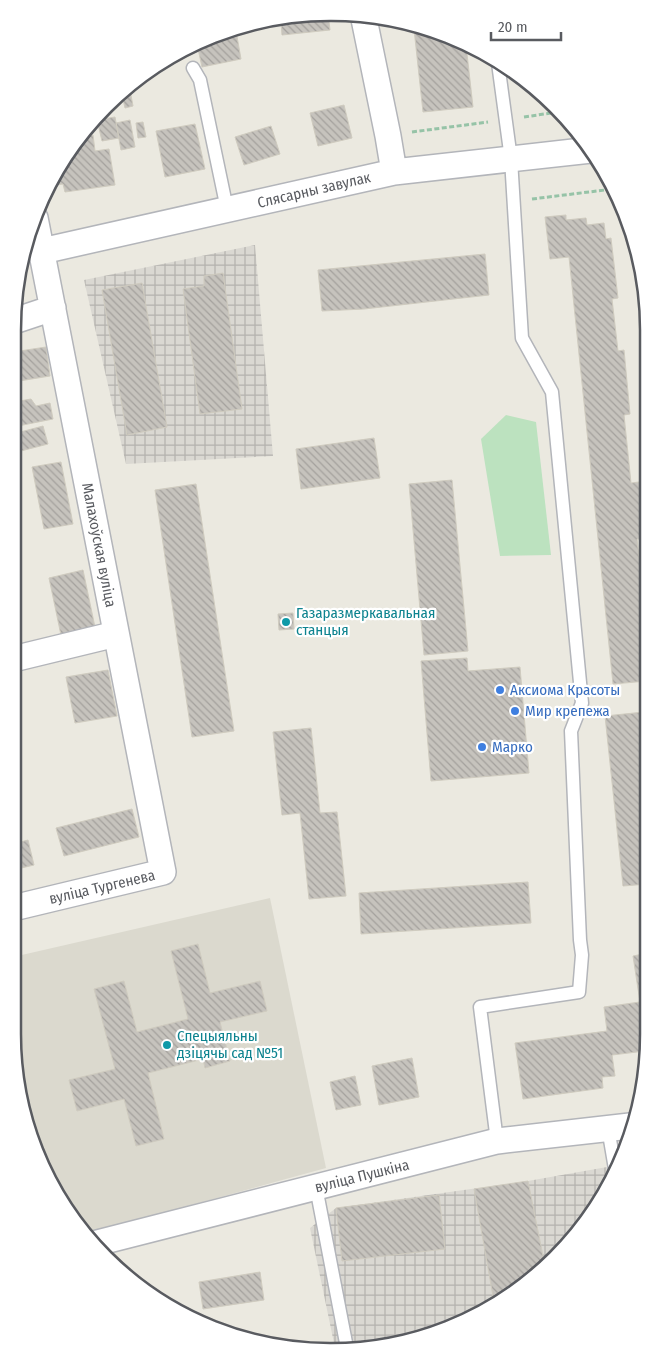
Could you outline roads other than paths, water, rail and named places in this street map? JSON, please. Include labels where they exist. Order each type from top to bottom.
[{"type":"street","points":[[365,23],[394,172]]},
{"type":"street","name":"Слясарны завулак","points":[[42,252],[394,172],[582,151]]},
{"type":"street","name":"Малахоўская вуліца","points":[[38,232],[163,872]]},
{"type":"street","points":[[22,319],[53,308]]},
{"type":"street","points":[[21,657],[116,634]]},
{"type":"street","name":"вуліца Тургенева","points":[[21,906],[163,872]]},
{"type":"street","name":"вуліца Пушкіна","points":[[103,1242],[497,1141],[619,1127]]},
{"type":"lane","points":[[193,68],[200,80],[227,209]]},
{"type":"lane","points":[[497,1141],[480,1007],[578,992],[582,955],[571,731],[582,703],[552,392],[522,338],[511,159],[499,71]]},
{"type":"lane","points":[[617,1150],[619,1127]]},
{"type":"lane","points":[[316,1187],[346,1342]]},
{"type":"place","name":"Газаразмеркавальная станцыя","points":[[286,622]]},
{"type":"place","name":"Аксиома Красоты","points":[[500,690]]},
{"type":"place","name":"Мир крепежа","points":[[515,711]]},
{"type":"place","name":"Марко","points":[[482,747]]},
{"type":"place","name":"Спецыяльны дзіцячы сад №51","points":[[167,1045]]}]
